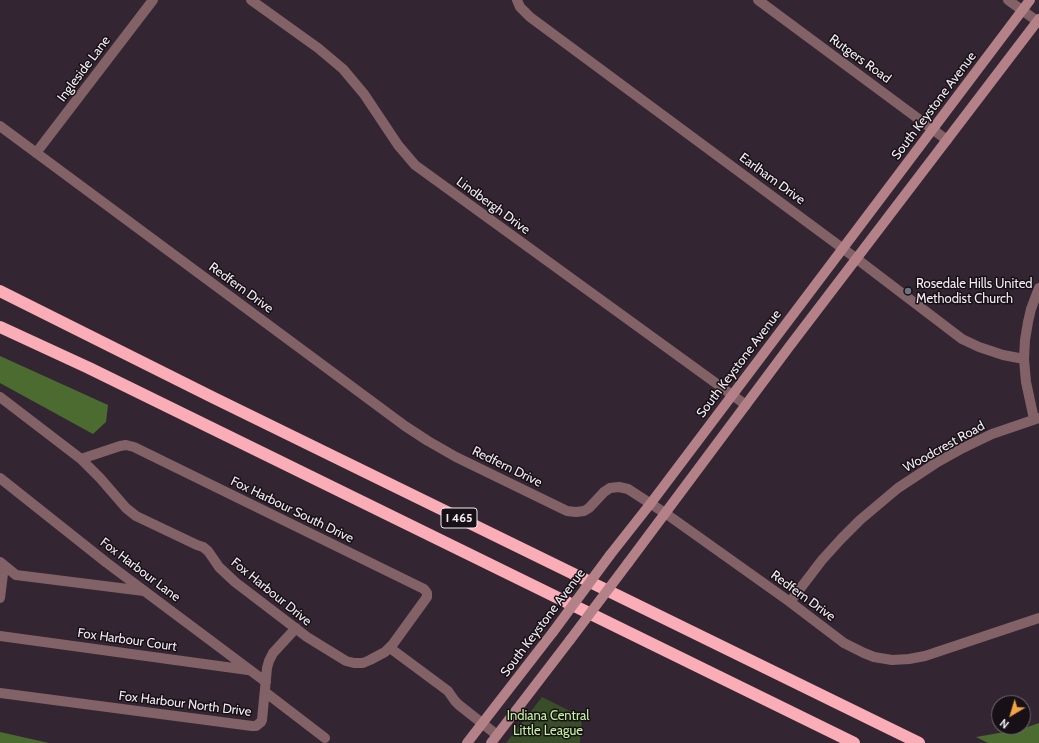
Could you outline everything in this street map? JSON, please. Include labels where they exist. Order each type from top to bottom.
[{"type":"highway","name":"I 465","points":[[0,291],[212,397],[919,743]]},
{"type":"highway","name":"I 465","points":[[0,328],[89,368],[854,743]]},
{"type":"main road","name":"South Keystone Avenue","points":[[467,743],[651,503],[1030,0]]},
{"type":"main road","points":[[494,739],[1038,20]]},
{"type":"street","name":"Ingleside Lane","points":[[36,153],[152,0]]},
{"type":"street","name":"Lindbergh Drive","points":[[251,0],[318,48],[343,69],[364,94],[398,145],[415,165],[746,405]]},
{"type":"street","name":"Earlham Drive","points":[[517,0],[520,7],[530,17],[858,259],[962,339],[979,347],[1003,355],[1024,359]]},
{"type":"street","name":"Rutgers Road","points":[[758,0],[947,140]]},
{"type":"street","points":[[1008,0],[1038,20]]},
{"type":"street","name":"Redfern Drive","points":[[0,126],[405,426],[434,444],[456,457],[567,511],[576,512],[589,508],[604,492],[610,488],[619,487],[628,489],[651,503],[790,602],[844,643],[864,653],[874,657],[892,660],[910,659],[925,656],[1039,618]]},
{"type":"street","points":[[1037,418],[1026,382],[1024,359],[1028,322],[1039,288]]},
{"type":"street","name":"Fox Harbour Drive","points":[[0,397],[80,459],[100,478],[126,508],[136,516],[203,547],[208,551],[219,567],[235,582],[307,637],[346,661],[354,663],[363,663],[380,656],[390,648]]},
{"type":"street","name":"Woodcrest Road","points":[[790,602],[822,560],[841,539],[860,520],[898,488],[936,463],[963,448],[992,434],[1037,418]]},
{"type":"street","name":"Fox Harbour South Drive","points":[[80,459],[118,446],[126,445],[134,447],[424,589],[427,592],[426,599],[390,648]]},
{"type":"street","name":"Fox Harbour Lane","points":[[0,478],[107,563],[250,670],[265,687],[324,738]]},
{"type":"street","points":[[2,564],[16,575],[146,591]]},
{"type":"street","points":[[0,598],[2,564]]},
{"type":"street","name":"Fox Harbour North Drive","points":[[0,693],[252,726],[258,725],[262,720],[267,668],[271,656],[296,628]]},
{"type":"street","name":"Fox Harbour Court","points":[[0,636],[250,670]]},
{"type":"street","points":[[390,648],[448,691],[455,701],[482,724],[494,739]]},
{"type":"green space","points":[[0,356],[108,405],[106,422],[93,434],[0,383]]},
{"type":"green space","name":"Indiana Central Little League","points":[[542,697],[582,717],[580,743],[506,743]]},
{"type":"green space","points":[[1039,723],[1039,743],[988,743],[976,737],[991,734],[1031,735],[1031,726]]},
{"type":"green space","points":[[0,732],[49,743],[0,743]]},
{"type":"place","name":"Rosedale Hills United Methodist Church","points":[[908,291]]}]
